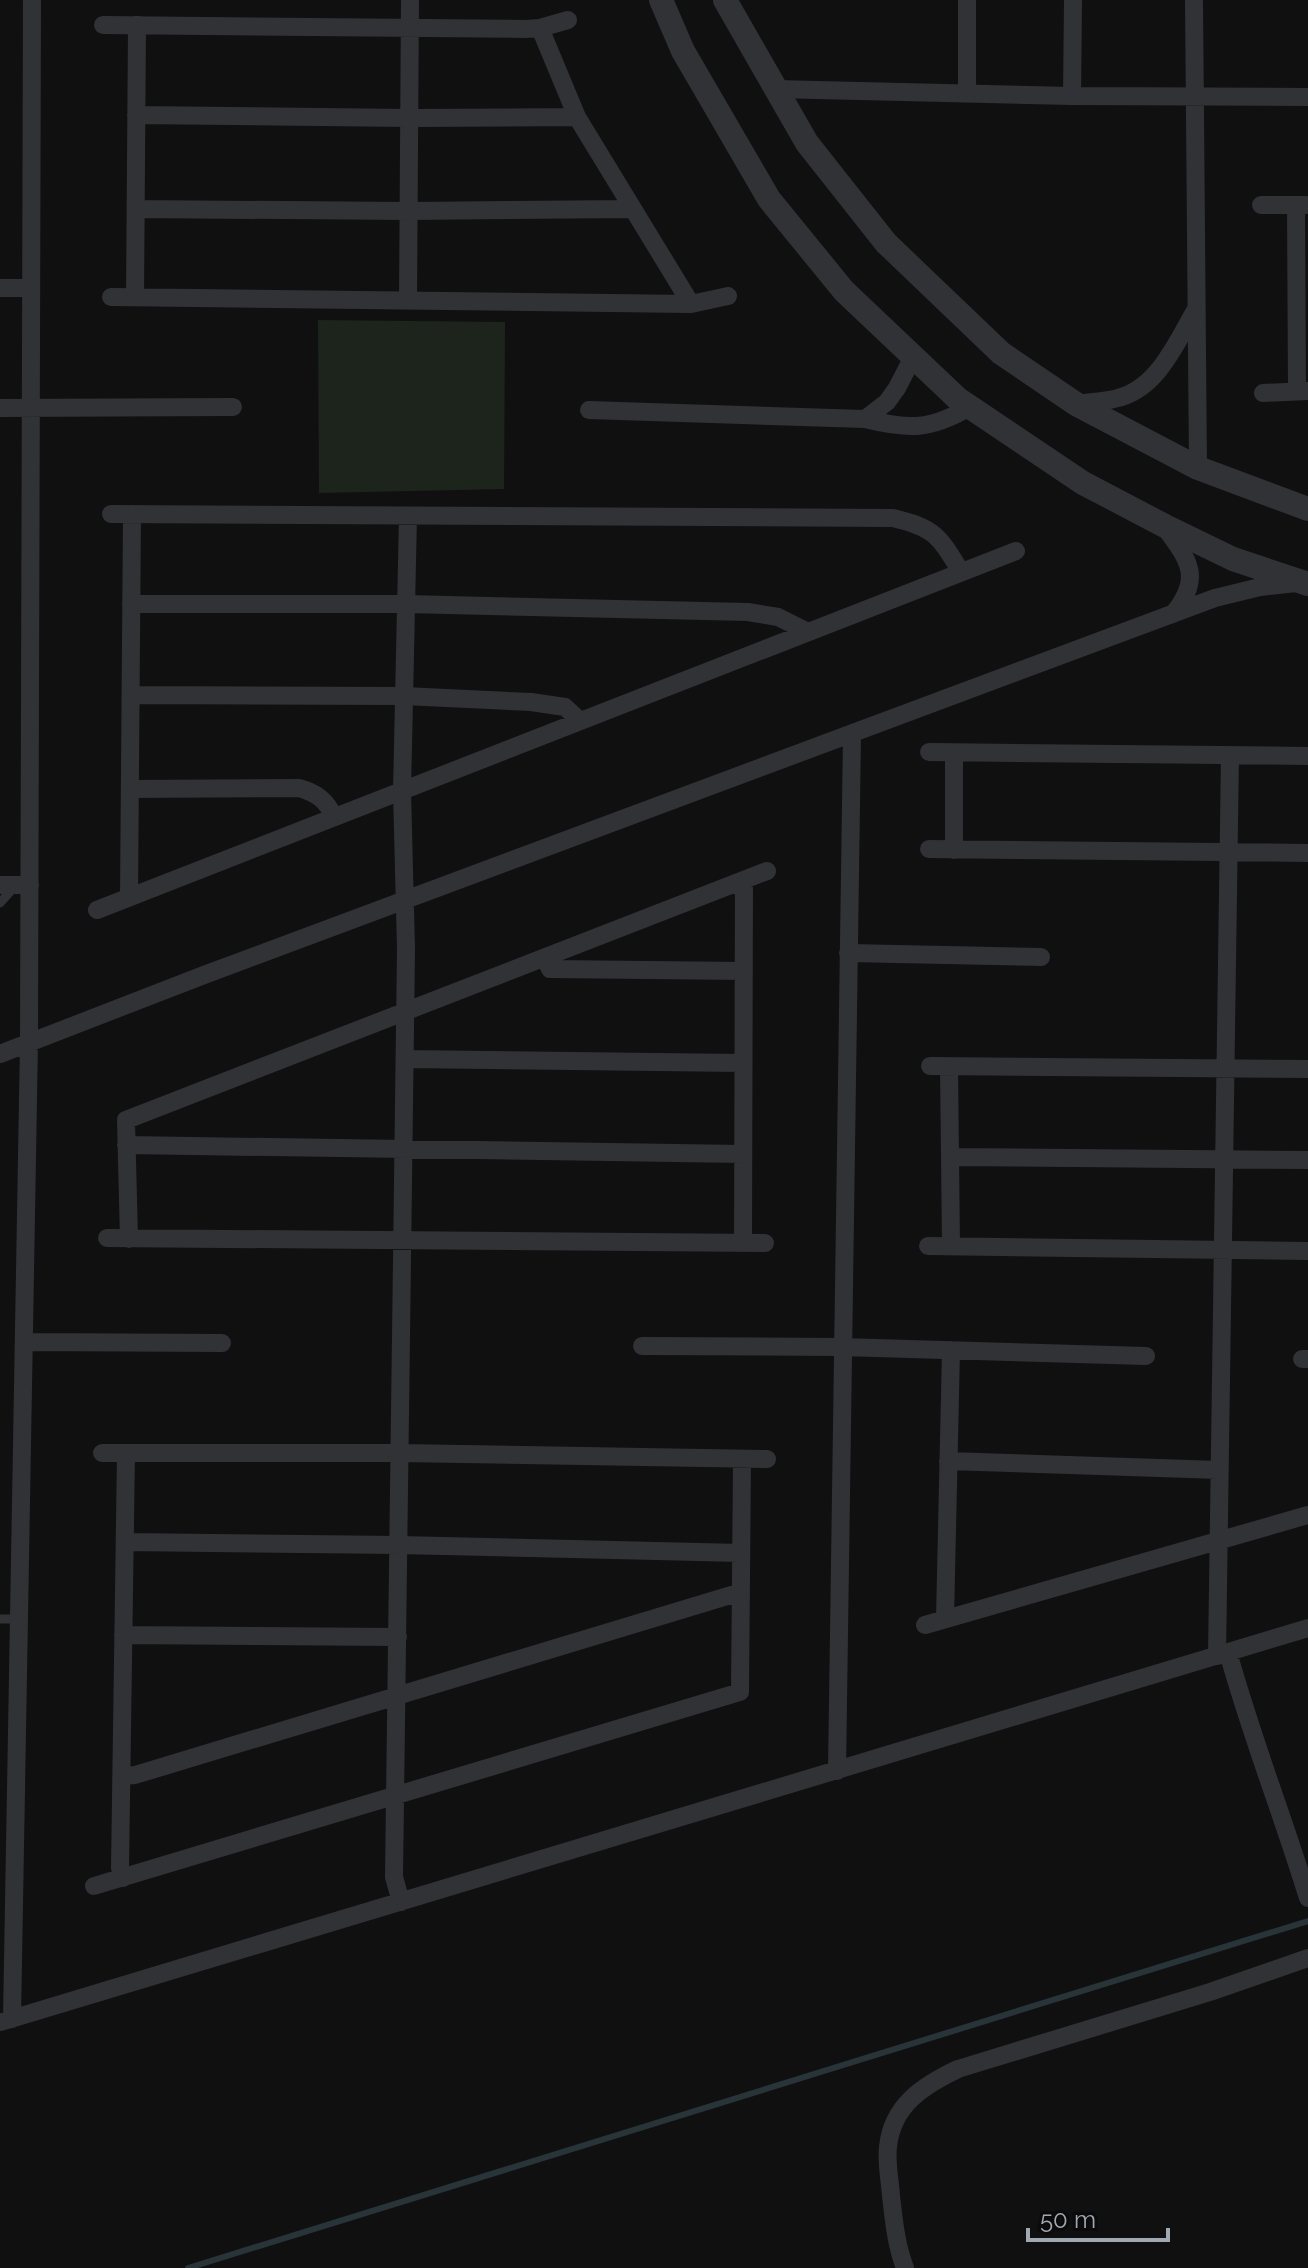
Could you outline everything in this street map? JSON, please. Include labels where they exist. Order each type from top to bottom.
[{"type":"street","points":[[32,0],[31,408],[15,885],[29,1042],[24,1342],[9,1619],[6,2021],[1308,1628]]},
{"type":"street","points":[[408,301],[410,0]]},
{"type":"street","points":[[661,0],[683,51],[769,199],[844,291],[958,399],[1083,483],[1233,559],[1305,584]]},
{"type":"street","points":[[725,0],[807,143],[886,243],[1001,353],[1076,404],[1198,468],[1308,509]]},
{"type":"street","points":[[967,0],[967,93]]},
{"type":"street","points":[[1072,96],[1073,0]]},
{"type":"street","points":[[1194,0],[1198,468]]},
{"type":"street","points":[[103,25],[540,28],[568,20]]},
{"type":"street","points":[[135,297],[137,25]]},
{"type":"street","points":[[540,28],[577,117],[691,304]]},
{"type":"street","points":[[775,89],[1072,96],[1308,97]]},
{"type":"street","points":[[136,115],[577,117]]},
{"type":"street","points":[[1261,205],[1302,205],[1303,391],[1263,393]]},
{"type":"street","points":[[136,209],[632,209]]},
{"type":"street","points":[[0,288],[31,288]]},
{"type":"street","points":[[111,297],[691,304],[728,296]]},
{"type":"street","points":[[1076,404],[1117,399],[1139,389],[1160,370],[1197,307]]},
{"type":"street","points":[[865,419],[887,402],[913,357]]},
{"type":"street","points":[[0,408],[233,407]]},
{"type":"street","points":[[589,410],[865,419],[889,425],[931,425],[970,407]]},
{"type":"street","points":[[111,514],[893,518],[921,525],[943,542],[961,572]]},
{"type":"street","points":[[129,897],[132,514]]},
{"type":"street","points":[[401,1902],[394,1877],[406,1012],[402,791],[408,516]]},
{"type":"street","points":[[1165,526],[1187,557],[1190,581],[1184,600],[1173,614]]},
{"type":"street","points":[[97,910],[1016,551]]},
{"type":"street","points":[[0,1054],[1215,598],[1260,587],[1305,584]]},
{"type":"street","points":[[131,604],[406,604],[748,612],[778,617],[808,632]]},
{"type":"street","points":[[131,695],[404,696],[531,702],[565,707],[580,721]]},
{"type":"street","points":[[837,1771],[852,735]]},
{"type":"street","points":[[929,752],[1308,756]]},
{"type":"street","points":[[954,753],[954,850]]},
{"type":"street","points":[[1230,755],[1218,1542],[1222,1654],[1308,1898]]},
{"type":"street","points":[[130,789],[299,788],[319,796],[334,817]]},
{"type":"street","points":[[929,849],[1308,853]]},
{"type":"street","points":[[129,1239],[126,1120],[767,871]]},
{"type":"street","points":[[743,1243],[744,880]]},
{"type":"street","points":[[848,953],[1041,957]]},
{"type":"street","points":[[545,958],[550,969],[744,971]]},
{"type":"street","points":[[405,1059],[743,1063]]},
{"type":"street","points":[[951,1246],[950,1157],[940,1067],[1308,1069]]},
{"type":"street","points":[[126,1145],[743,1154]]},
{"type":"street","points":[[950,1157],[1308,1160]]},
{"type":"street","points":[[107,1238],[765,1243]]},
{"type":"street","points":[[928,1246],[1308,1251]]},
{"type":"street","points":[[24,1342],[222,1343]]},
{"type":"street","points":[[642,1346],[842,1347],[1146,1356]]},
{"type":"street","points":[[945,1619],[951,1350]]},
{"type":"street","points":[[102,1453],[400,1453],[767,1459]]},
{"type":"street","points":[[123,1878],[120,1868],[126,1453]]},
{"type":"street","points":[[94,1886],[740,1692],[742,1459]]},
{"type":"street","points":[[948,1461],[1219,1470]]},
{"type":"street","points":[[925,1625],[1308,1515]]},
{"type":"street","points":[[125,1542],[741,1553]]},
{"type":"street","points":[[122,1776],[135,1775],[741,1594]]},
{"type":"street","points":[[123,1635],[398,1637]]},
{"type":"street","points":[[905,2268],[894,2224],[887,2149],[892,2125],[909,2101],[929,2083],[958,2069],[1210,1992],[1308,1958]]},
{"type":"lane","points":[[0,903],[15,885]]},
{"type":"shaded area","points":[[318,320],[505,322],[504,489],[319,493]]},
{"type":"waterway","points":[[188,2268],[1308,1921]]}]
